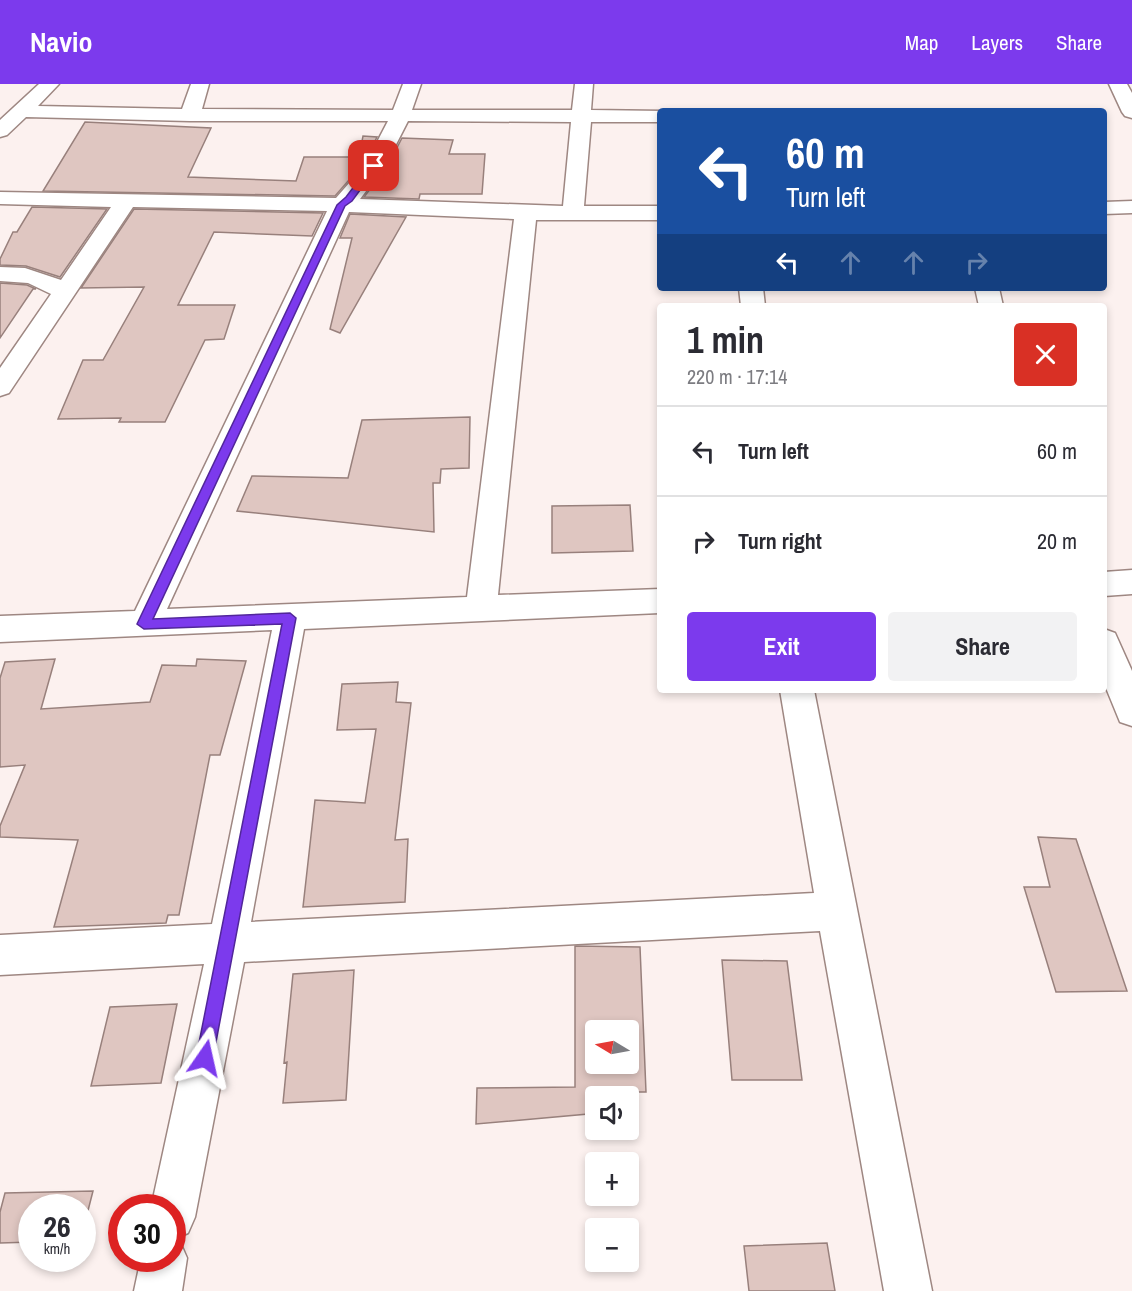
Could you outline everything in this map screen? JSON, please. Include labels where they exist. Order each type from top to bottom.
[{"type":"street","points":[[0,131],[50,84]]},
{"type":"street","points":[[190,115],[200,84]]},
{"type":"street","points":[[144,624],[341,205],[349,199],[381,158],[402,114],[412,84]]},
{"type":"street","points":[[573,212],[584,84]]},
{"type":"street","points":[[1118,84],[1126,112]]},
{"type":"street","points":[[19,111],[190,115],[657,116]]},
{"type":"street","points":[[0,198],[341,205],[526,213],[657,213]]},
{"type":"street","points":[[0,387],[126,201]]},
{"type":"street","points":[[1107,208],[1132,207]]},
{"type":"street","points":[[481,610],[526,213]]},
{"type":"street","points":[[0,274],[24,273],[46,279],[63,291]]},
{"type":"street","points":[[1107,584],[1132,582]]},
{"type":"street","points":[[0,629],[657,601]]},
{"type":"street","points":[[177,1194],[228,944],[290,618]]},
{"type":"street","points":[[1107,650],[1132,712]]},
{"type":"street","points":[[798,693],[908,1291]]},
{"type":"street","points":[[0,955],[836,911]]},
{"type":"street","points":[[158,1291],[161,1272]]},
{"type":"building","points":[[85,122],[211,128],[188,177],[296,181],[304,157],[359,157],[363,136],[377,137],[363,164],[335,196],[43,191]]},
{"type":"building","points":[[402,138],[453,140],[449,154],[485,154],[482,194],[420,194],[419,199],[364,197],[387,167]]},
{"type":"building","points":[[32,207],[107,209],[60,277],[26,266],[0,265],[0,259],[13,232],[17,232]]},
{"type":"building","points":[[134,209],[323,213],[312,236],[214,232],[178,305],[235,305],[224,339],[205,340],[165,422],[119,422],[121,418],[58,419],[83,360],[103,360],[144,287],[81,288]]},
{"type":"building","points":[[350,214],[406,217],[340,333],[330,329],[352,238],[340,238]]},
{"type":"building","points":[[0,283],[27,285],[36,289],[33,289],[0,338]]},
{"type":"building","points":[[470,417],[469,468],[441,469],[440,483],[433,483],[434,532],[237,511],[252,476],[348,478],[362,420]]},
{"type":"building","points":[[630,505],[633,551],[552,553],[552,506]]},
{"type":"building","points":[[55,659],[41,709],[150,702],[162,665],[196,666],[197,659],[246,661],[220,755],[210,755],[179,915],[168,915],[166,923],[54,927],[78,840],[0,837],[0,826],[25,765],[0,767],[0,678],[5,662]]},
{"type":"building","points":[[398,682],[396,702],[411,703],[395,840],[408,839],[405,902],[303,907],[315,800],[365,803],[376,729],[337,730],[342,684]]},
{"type":"building","points":[[1038,837],[1076,839],[1127,991],[1056,992],[1024,887],[1050,887]]},
{"type":"building","points":[[575,946],[640,947],[646,1092],[639,1092],[639,1086],[585,1086],[585,1114],[476,1124],[477,1088],[575,1087]]},
{"type":"building","points":[[722,960],[787,961],[802,1080],[732,1080]]},
{"type":"building","points":[[354,970],[346,1100],[283,1103],[287,1062],[284,1063],[293,974]]},
{"type":"building","points":[[177,1004],[161,1083],[91,1086],[110,1007]]},
{"type":"building","points":[[93,1191],[92,1194],[18,1194],[18,1242],[0,1243],[0,1212],[5,1193]]},
{"type":"building","points":[[827,1243],[835,1291],[749,1291],[744,1246]]},
{"type":"route","points":[[205,1058],[290,618],[144,624],[341,205],[349,199],[374,166]]}]
